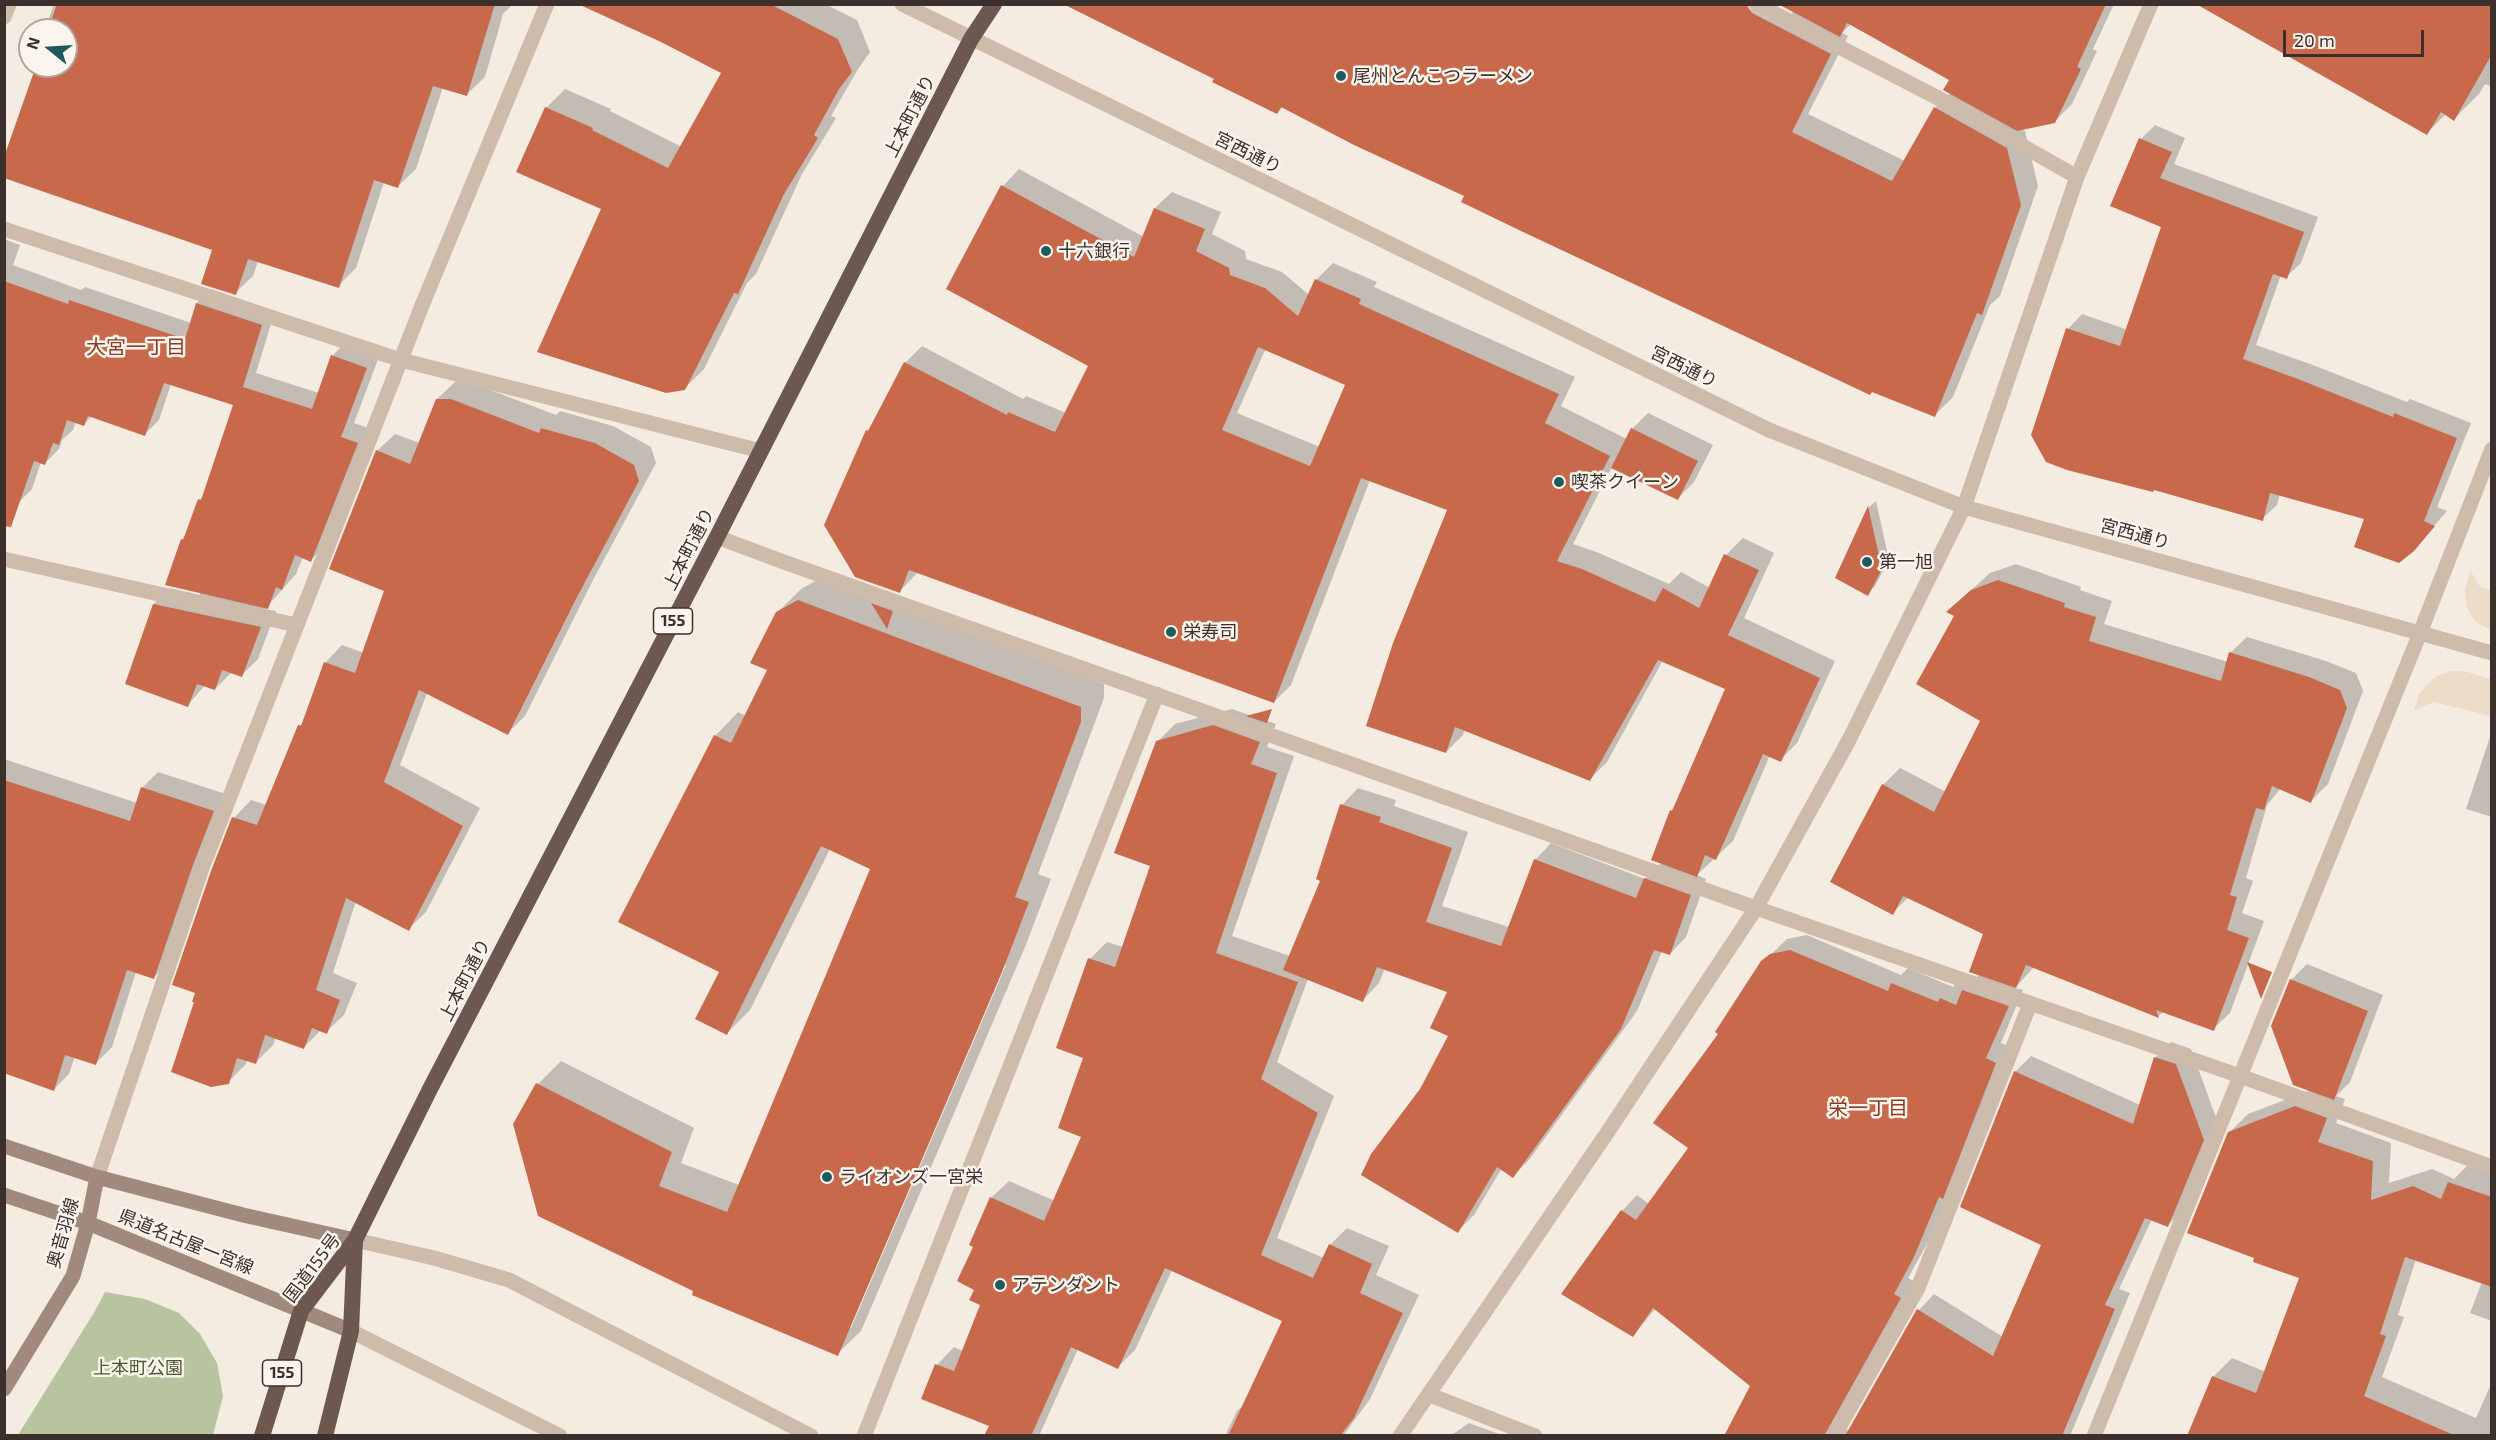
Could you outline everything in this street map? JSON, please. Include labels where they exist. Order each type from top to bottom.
[{"type":"highway","name":"上本町通り","points":[[355,1240],[430,1089],[717,537],[971,39],[994,4]]},
{"type":"highway","name":"国道155号","points":[[262,1436],[302,1311],[355,1240]]},
{"type":"highway","name":"国道155号","points":[[325,1436],[351,1331],[355,1240]]},
{"type":"main road","name":"県道名古屋一宮線","points":[[4,1146],[97,1177],[243,1215],[355,1240]]},
{"type":"main road","name":"奥音羽線","points":[[4,1389],[72,1276],[88,1223],[97,1177]]},
{"type":"main road","name":"県道名古屋一宮線","points":[[4,1195],[88,1223],[351,1331]]},
{"type":"street","points":[[4,17],[9,4]]},
{"type":"street","points":[[97,1177],[202,868],[400,360],[548,4]]},
{"type":"street","name":"宮西通り","points":[[902,4],[1769,430],[1964,507],[2492,653]]},
{"type":"street","points":[[1756,4],[1942,100],[2078,177]]},
{"type":"street","points":[[1400,1436],[1430,1395],[1756,908],[1849,740],[1964,507],[2078,177],[2151,4]]},
{"type":"street","points":[[4,229],[400,360],[761,451]]},
{"type":"street","points":[[2094,1436],[2420,633],[2492,449]]},
{"type":"street","points":[[717,537],[1756,908],[2240,1076],[2492,1167]]},
{"type":"street","points":[[4,559],[296,625]]},
{"type":"street","points":[[864,1436],[1157,694]]},
{"type":"street","points":[[1834,1436],[1918,1288],[2030,1004]]},
{"type":"street","points":[[355,1240],[434,1258],[509,1280],[811,1436]]},
{"type":"street","points":[[351,1331],[560,1436]]},
{"type":"street","points":[[1430,1395],[1535,1436]]},
{"type":"green space","name":"上本町公園","points":[[105,1292],[145,1299],[179,1313],[200,1334],[217,1363],[223,1396],[213,1435],[18,1435]]},
{"type":"shaded area","points":[[2470,570],[2480,587],[2491,591],[2491,630],[2476,622],[2467,608],[2465,592]]},
{"type":"shaded area","points":[[2451,671],[2464,671],[2491,679],[2491,716],[2434,702],[2414,710],[2419,695],[2427,684],[2437,676]]},
{"type":"building","points":[[57,4],[495,4],[467,96],[433,86],[398,188],[374,180],[339,288],[248,259],[236,295],[201,284],[212,250],[4,178],[4,157],[32,78],[78,78],[78,18],[52,18]]},
{"type":"building","points":[[578,4],[770,4],[838,39],[852,72],[839,89],[814,135],[818,138],[784,194],[738,294],[734,293],[685,390],[666,393],[537,352],[601,209],[516,172],[545,107],[593,128],[592,130],[668,168],[721,73],[661,42]]},
{"type":"building","points":[[1063,4],[1746,4],[1752,13],[1831,54],[1792,132],[1892,181],[1934,107],[2007,148],[2021,205],[1982,315],[1977,313],[1935,417],[1872,392],[1870,395],[1521,231],[1461,202],[1464,196],[1354,145],[1281,107],[1277,114],[1212,82],[1214,79]]},
{"type":"building","points":[[1778,4],[2106,4],[2077,67],[2081,69],[2055,123],[2017,131],[1943,90],[1949,80],[1847,23],[1840,37]]},
{"type":"building","points":[[2196,4],[2492,4],[2492,54],[2454,121],[2441,112],[2427,135]]},
{"type":"building","points":[[2139,138],[2172,152],[2160,178],[2304,232],[2287,279],[2273,274],[2243,359],[2393,417],[2394,413],[2457,438],[2424,521],[2435,526],[2414,551],[2399,563],[2354,547],[2364,519],[2270,493],[2263,521],[2154,490],[2153,492],[2067,470],[2046,462],[2031,435],[2066,328],[2120,346],[2161,227],[2110,206]]},
{"type":"building","points":[[1001,185],[1134,257],[1154,208],[1205,229],[1196,251],[1229,268],[1230,275],[1265,288],[1298,316],[1315,279],[1361,299],[1359,304],[1559,394],[1545,423],[1610,456],[1557,561],[1582,569],[1655,602],[1663,588],[1699,608],[1724,554],[1759,570],[1728,635],[1820,678],[1781,762],[1763,754],[1716,860],[1705,855],[1697,877],[1651,860],[1670,810],[1672,811],[1725,689],[1658,660],[1590,781],[1455,727],[1446,753],[1366,726],[1393,643],[1447,510],[1361,478],[1274,703],[909,570],[900,593],[855,577],[824,525],[866,430],[868,431],[904,362],[1007,415],[1008,412],[1055,432],[1088,366],[946,289]],"holes":[[[1258,347],[1345,385],[1310,466],[1222,430]]]},
{"type":"building","points":[[4,281],[68,304],[69,300],[185,339],[196,303],[262,325],[243,387],[312,409],[331,355],[367,368],[341,437],[358,443],[311,562],[295,555],[282,590],[276,587],[268,609],[165,585],[181,539],[183,540],[198,499],[201,500],[233,405],[164,383],[145,436],[88,416],[84,426],[67,420],[59,445],[53,443],[45,465],[34,461],[11,527],[4,526]]},
{"type":"building","points":[[436,399],[451,399],[539,433],[541,428],[595,443],[634,465],[639,481],[576,599],[508,735],[419,690],[384,782],[463,826],[409,931],[346,898],[316,990],[340,1000],[327,1034],[312,1028],[304,1049],[265,1035],[256,1064],[237,1058],[229,1084],[211,1087],[171,1072],[195,993],[172,985],[232,817],[257,825],[298,725],[301,726],[324,662],[355,673],[384,591],[329,569],[376,450],[410,464]]},
{"type":"building","points":[[1631,428],[1698,461],[1678,500],[1611,468]]},
{"type":"building","points":[[1868,506],[1882,569],[1868,596],[1835,578]]},
{"type":"building","points":[[1998,580],[2065,603],[2064,607],[2096,617],[2089,641],[2221,681],[2229,652],[2309,677],[2340,690],[2347,708],[2311,803],[2272,786],[2264,810],[2256,808],[2230,895],[2237,897],[2227,930],[2249,938],[2214,1031],[2156,1010],[2159,1018],[2026,965],[2016,988],[1969,972],[1983,934],[1903,896],[1893,915],[1830,882],[1882,784],[1934,812],[1980,721],[1916,684],[1954,616],[1946,612],[1971,590]]},
{"type":"building","points":[[798,600],[1081,707],[1081,722],[1015,897],[1029,902],[1002,972],[838,1356],[692,1295],[693,1291],[538,1216],[513,1124],[536,1083],[672,1152],[659,1186],[727,1212],[870,869],[821,846],[727,1035],[695,1019],[719,972],[618,922],[714,735],[731,743],[767,670],[750,663],[776,612]]},
{"type":"building","points":[[871,603],[893,611],[887,629]]},
{"type":"building","points":[[153,604],[261,627],[242,677],[222,670],[215,690],[197,684],[188,707],[125,684]]},
{"type":"building","points":[[1272,709],[1267,723],[1246,716]]},
{"type":"building","points":[[1213,725],[1260,742],[1251,764],[1277,773],[1216,953],[1298,982],[1261,1079],[1318,1113],[1261,1255],[1313,1278],[1329,1244],[1372,1264],[1360,1293],[1403,1313],[1354,1418],[1340,1436],[1228,1436],[1282,1321],[1165,1268],[1118,1369],[1071,1347],[1031,1436],[984,1436],[989,1426],[921,1399],[935,1364],[954,1371],[980,1305],[969,1300],[974,1290],[957,1281],[973,1247],[969,1245],[990,1197],[1044,1221],[1081,1137],[1058,1128],[1083,1058],[1056,1048],[1088,958],[1115,967],[1150,866],[1114,853],[1156,741]]},
{"type":"building","points":[[4,780],[130,821],[141,787],[214,811],[154,979],[127,970],[96,1065],[65,1055],[54,1091],[4,1073]]},
{"type":"building","points":[[1340,804],[1381,817],[1379,822],[1452,848],[1426,922],[1501,946],[1534,859],[1636,898],[1644,878],[1691,895],[1670,955],[1654,950],[1621,1029],[1513,1178],[1497,1167],[1458,1233],[1361,1175],[1371,1154],[1420,1089],[1448,1036],[1430,1028],[1447,992],[1377,967],[1363,1002],[1283,970],[1320,881],[1316,879]]},
{"type":"building","points":[[1790,950],[1888,991],[1891,983],[1938,1002],[1940,998],[1956,1005],[1962,990],[2009,1006],[1986,1058],[1996,1063],[1943,1199],[1939,1197],[1913,1259],[1894,1294],[1901,1298],[1824,1436],[1724,1436],[1750,1386],[1653,1308],[1633,1337],[1561,1294],[1621,1210],[1636,1220],[1688,1148],[1653,1123],[1718,1034],[1715,1032],[1761,961],[1770,954]]},
{"type":"building","points":[[2247,962],[2272,972],[2261,999]]},
{"type":"building","points":[[2290,979],[2368,1011],[2334,1100],[2293,1085],[2271,1026]]},
{"type":"building","points":[[2154,1057],[2176,1064],[2204,1140],[2168,1227],[2145,1218],[2105,1305],[2115,1309],[2062,1436],[1845,1436],[1917,1309],[1993,1356],[2041,1245],[1960,1207],[2014,1071],[2133,1124]]},
{"type":"building","points":[[2295,1106],[2327,1118],[2318,1142],[2373,1161],[2371,1200],[2413,1186],[2441,1199],[2448,1182],[2492,1197],[2492,1287],[2405,1257],[2380,1334],[2386,1336],[2364,1396],[2456,1436],[2187,1436],[2212,1376],[2256,1393],[2299,1278],[2253,1262],[2254,1258],[2187,1233],[2228,1132]]},
{"type":"place","name":"尾州とんこつラーメン","points":[[1341,76]]},
{"type":"place","name":"十六銀行","points":[[1046,251]]},
{"type":"place","name":"喫茶クイーン","points":[[1559,482]]},
{"type":"place","name":"第一旭","points":[[1867,562]]},
{"type":"place","name":"栄寿司","points":[[1171,632]]},
{"type":"place","name":"ライオンズ一宮栄","points":[[827,1177]]},
{"type":"place","name":"アテンダント","points":[[1000,1285]]},
{"type":"district","name":"大宮一丁目","points":[[136,347]]},
{"type":"district","name":"栄一丁目","points":[[1868,1108]]}]
